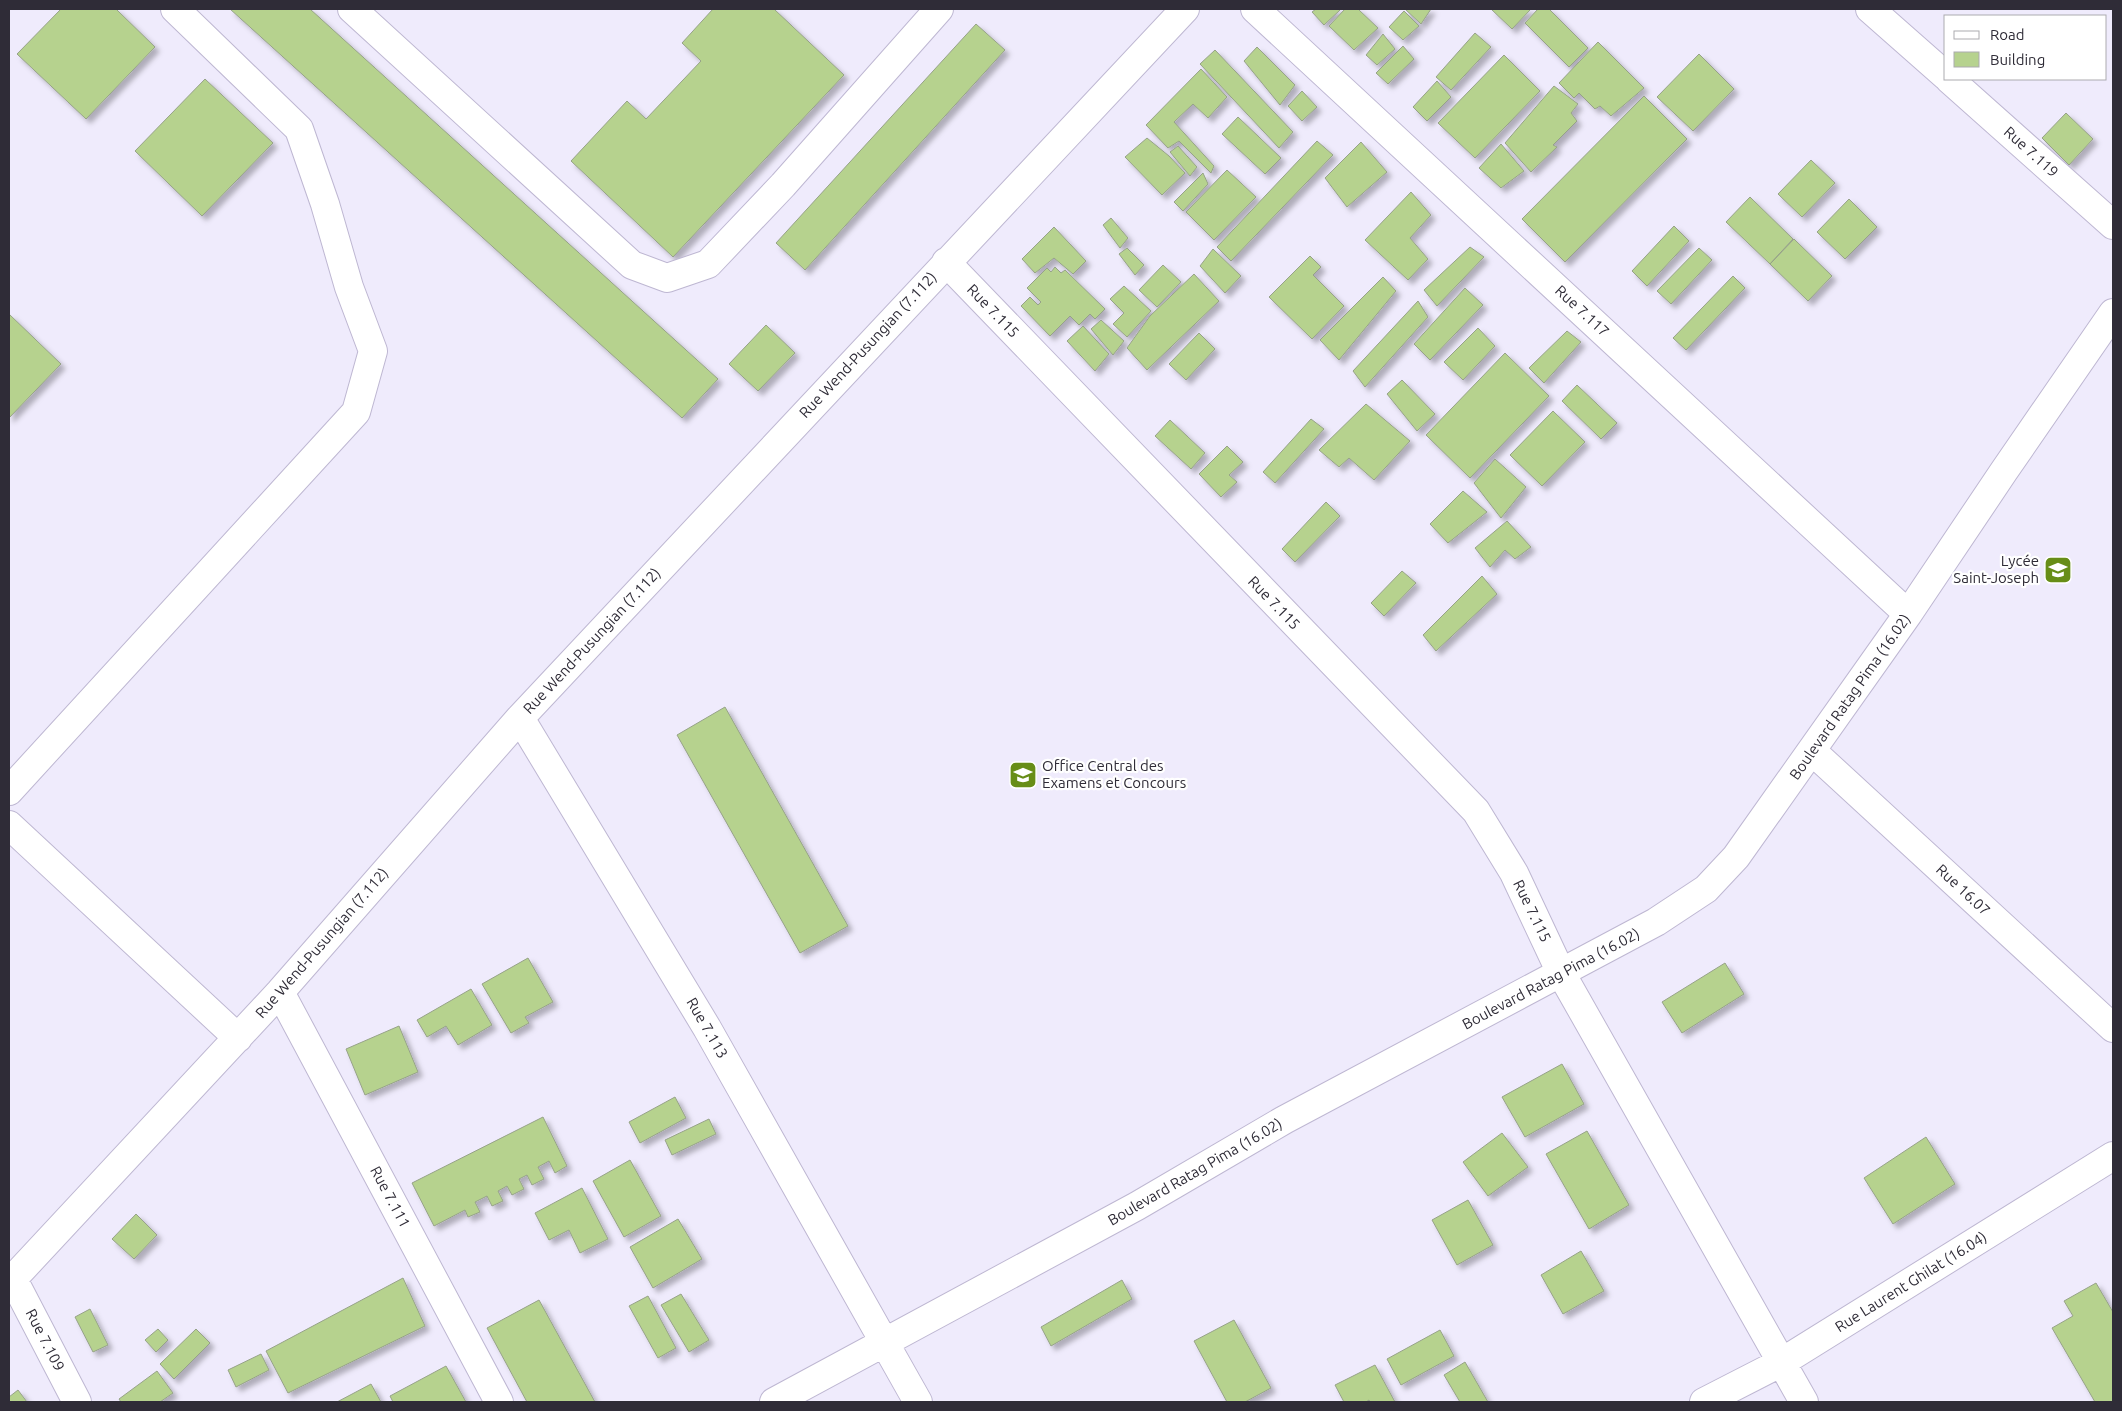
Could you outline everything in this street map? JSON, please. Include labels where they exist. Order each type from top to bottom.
[{"type":"street","points":[[9,791],[356,412],[373,351],[349,287],[325,204],[299,129],[175,9]]},
{"type":"street","points":[[352,9],[632,265],[667,278],[708,264],[783,185],[939,9]]},
{"type":"street","name":"Rue Wend-Pusungian (7.112)","points":[[11,1281],[280,992],[520,718],[1185,9]]},
{"type":"street","name":"Rue 7.117","points":[[1255,9],[1908,614]]},
{"type":"street","points":[[1870,9],[1944,74]]},
{"type":"street","name":"Rue 7.119","points":[[1950,80],[2113,225]]},
{"type":"street","name":"Rue 7.115","points":[[946,262],[1476,811],[1514,873],[1561,973],[1804,1402]]},
{"type":"street","name":"Boulevard Ratag Pima (16.02)","points":[[774,1402],[1137,1206],[1284,1120],[1656,922],[1706,889],[1736,857],[1812,751],[1908,614],[1998,479],[2113,313]]},
{"type":"street","name":"Rue 7.113","points":[[520,718],[707,1028],[918,1402]]},
{"type":"street","name":"Rue 16.07","points":[[1812,751],[2113,1028]]},
{"type":"street","points":[[9,825],[238,1038]]},
{"type":"street","name":"Rue 7.111","points":[[280,992],[499,1402]]},
{"type":"street","name":"Rue Laurent Ghilat (16.04)","points":[[1704,1402],[1782,1362],[2113,1156]]},
{"type":"street","name":"Rue 7.109","points":[[11,1281],[77,1402]]},
{"type":"building","points":[[61,9],[116,9],[155,47],[86,119],[17,54]]},
{"type":"building","points":[[230,9],[310,9],[718,379],[682,418]]},
{"type":"building","points":[[713,9],[774,9],[844,75],[673,257],[571,161],[627,101],[646,119],[701,61],[682,43]]},
{"type":"building","points":[[1316,9],[1340,10],[1324,25],[1312,12]]},
{"type":"building","points":[[1345,9],[1358,9],[1378,28],[1354,50],[1329,26]]},
{"type":"building","points":[[1405,9],[1431,9],[1421,24]]},
{"type":"building","points":[[1491,9],[1531,9],[1512,29]]},
{"type":"building","points":[[1538,9],[1549,9],[1588,48],[1569,67],[1525,23]]},
{"type":"building","points":[[1404,11],[1419,26],[1403,40],[1389,27]]},
{"type":"building","points":[[976,24],[1005,50],[805,270],[776,243]]},
{"type":"building","points":[[1475,33],[1491,47],[1451,90],[1436,77]]},
{"type":"building","points":[[1383,34],[1395,49],[1377,65],[1366,55]]},
{"type":"building","points":[[1598,42],[1644,88],[1611,116],[1600,106],[1595,109],[1579,93],[1574,98],[1559,83]]},
{"type":"building","points":[[1403,46],[1414,59],[1388,84],[1376,73]]},
{"type":"building","points":[[1257,47],[1295,85],[1280,105],[1244,61]]},
{"type":"building","points":[[1215,50],[1293,132],[1279,148],[1200,64]]},
{"type":"building","points":[[1699,54],[1734,89],[1693,131],[1657,97]]},
{"type":"building","points":[[1504,55],[1540,91],[1475,158],[1438,123]]},
{"type":"building","points":[[1201,69],[1227,97],[1208,118],[1193,104],[1174,122],[1214,166],[1211,173],[1179,141],[1168,148],[1146,125]]},
{"type":"building","points":[[205,79],[273,143],[202,216],[135,151]]},
{"type":"building","points":[[1437,81],[1451,97],[1427,121],[1413,107]]},
{"type":"building","points":[[1554,86],[1578,104],[1571,113],[1577,121],[1553,145],[1557,147],[1531,172],[1505,143]]},
{"type":"building","points":[[1302,91],[1317,107],[1302,121],[1288,106]]},
{"type":"building","points":[[1644,96],[1687,139],[1565,262],[1522,219]]},
{"type":"building","points":[[2066,113],[2093,139],[2069,165],[2042,138]]},
{"type":"building","points":[[1238,117],[1281,158],[1265,174],[1222,134]]},
{"type":"building","points":[[1147,138],[1169,156],[1185,173],[1162,195],[1125,157]]},
{"type":"building","points":[[1317,141],[1333,155],[1231,261],[1217,247]]},
{"type":"building","points":[[1361,142],[1387,172],[1347,207],[1325,178]]},
{"type":"building","points":[[1501,144],[1524,171],[1501,188],[1479,168]]},
{"type":"building","points":[[1178,146],[1197,167],[1190,176],[1170,152]]},
{"type":"building","points":[[1811,160],[1835,183],[1802,217],[1778,194]]},
{"type":"building","points":[[1227,170],[1256,197],[1214,240],[1186,212]]},
{"type":"building","points":[[1203,173],[1208,184],[1183,211],[1174,202]]},
{"type":"building","points":[[1411,192],[1431,215],[1410,238],[1428,259],[1408,280],[1365,240]]},
{"type":"building","points":[[1750,197],[1793,239],[1770,264],[1726,222]]},
{"type":"building","points":[[1849,199],[1877,227],[1845,259],[1817,232]]},
{"type":"building","points":[[1111,218],[1128,238],[1120,248],[1103,225]]},
{"type":"building","points":[[1674,226],[1689,241],[1647,286],[1632,271]]},
{"type":"building","points":[[1054,227],[1086,261],[1073,274],[1054,258],[1035,273],[1022,259]]},
{"type":"building","points":[[1794,239],[1832,276],[1808,301],[1770,264]]},
{"type":"building","points":[[1470,247],[1484,257],[1437,306],[1424,290]]},
{"type":"building","points":[[1127,248],[1144,265],[1135,275],[1119,254]]},
{"type":"building","points":[[1699,248],[1712,260],[1671,304],[1657,291]]},
{"type":"building","points":[[1213,249],[1241,276],[1225,293],[1200,266]]},
{"type":"building","points":[[1310,256],[1321,267],[1313,275],[1344,306],[1312,339],[1269,297]]},
{"type":"building","points":[[1163,265],[1181,282],[1157,307],[1139,290]]},
{"type":"building","points":[[1055,267],[1061,273],[1065,270],[1105,309],[1095,319],[1090,314],[1079,325],[1070,316],[1050,336],[1021,306],[1030,297],[1038,305],[1041,302],[1027,288],[1047,268],[1051,272]]},
{"type":"building","points":[[1194,274],[1219,301],[1147,370],[1127,348],[1150,316]]},
{"type":"building","points":[[1733,276],[1745,288],[1686,350],[1673,338]]},
{"type":"building","points":[[1383,277],[1396,291],[1339,360],[1320,340]]},
{"type":"building","points":[[1124,286],[1151,311],[1127,337],[1113,324],[1124,313],[1110,299]]},
{"type":"building","points":[[1465,288],[1483,305],[1430,360],[1414,344]]},
{"type":"building","points":[[1418,301],[1428,317],[1365,387],[1353,371]]},
{"type":"building","points":[[9,314],[61,364],[9,418]]},
{"type":"building","points":[[1101,320],[1124,341],[1113,355],[1091,329]]},
{"type":"building","points":[[766,325],[795,353],[758,391],[729,364]]},
{"type":"building","points":[[1083,326],[1109,354],[1095,371],[1067,341]]},
{"type":"building","points":[[1478,328],[1495,346],[1463,380],[1444,362]]},
{"type":"building","points":[[1567,331],[1581,342],[1544,383],[1529,368]]},
{"type":"building","points":[[1199,333],[1215,349],[1186,380],[1169,364]]},
{"type":"building","points":[[1505,353],[1549,396],[1470,478],[1426,435]]},
{"type":"building","points":[[1402,380],[1435,414],[1417,431],[1387,394]]},
{"type":"building","points":[[1577,385],[1617,423],[1601,439],[1562,401]]},
{"type":"building","points":[[1366,404],[1410,441],[1374,480],[1349,458],[1339,467],[1319,450]]},
{"type":"building","points":[[1553,411],[1585,442],[1542,486],[1510,455]]},
{"type":"building","points":[[1311,419],[1324,429],[1275,483],[1263,472]]},
{"type":"building","points":[[1170,420],[1205,453],[1191,469],[1155,436]]},
{"type":"building","points":[[1227,446],[1243,462],[1229,475],[1237,482],[1221,497],[1199,474]]},
{"type":"building","points":[[1495,459],[1526,487],[1501,518],[1474,483]]},
{"type":"building","points":[[1463,491],[1487,512],[1448,543],[1430,524]]},
{"type":"building","points":[[1326,502],[1340,516],[1295,562],[1282,549]]},
{"type":"building","points":[[1507,521],[1531,547],[1515,559],[1505,550],[1490,567],[1475,548]]},
{"type":"building","points":[[1402,571],[1416,583],[1384,616],[1371,603]]},
{"type":"building","points":[[1482,576],[1497,594],[1436,651],[1423,635]]},
{"type":"building","points":[[725,707],[848,926],[800,953],[677,735]]},
{"type":"building","points":[[528,958],[553,1002],[525,1017],[529,1023],[511,1033],[482,984]]},
{"type":"building","points":[[1725,963],[1744,994],[1682,1033],[1662,1002]]},
{"type":"building","points":[[471,989],[492,1025],[458,1045],[446,1026],[427,1037],[417,1020]]},
{"type":"building","points":[[399,1026],[418,1072],[365,1095],[346,1049]]},
{"type":"building","points":[[1562,1064],[1584,1104],[1525,1137],[1502,1097]]},
{"type":"building","points":[[675,1097],[686,1118],[640,1143],[629,1122]]},
{"type":"building","points":[[543,1117],[567,1166],[555,1173],[549,1161],[538,1167],[544,1179],[532,1185],[527,1175],[519,1179],[524,1189],[512,1195],[507,1186],[498,1191],[503,1201],[492,1206],[487,1196],[475,1202],[480,1212],[468,1217],[465,1210],[434,1226],[412,1183]]},
{"type":"building","points":[[709,1119],[716,1134],[672,1155],[665,1140]]},
{"type":"building","points":[[1587,1131],[1629,1205],[1589,1229],[1546,1154]]},
{"type":"building","points":[[1502,1133],[1528,1167],[1488,1196],[1463,1162]]},
{"type":"building","points":[[1926,1137],[1955,1184],[1893,1224],[1864,1178]]},
{"type":"building","points":[[630,1160],[661,1216],[624,1237],[593,1181]]},
{"type":"building","points":[[582,1188],[608,1239],[580,1253],[569,1230],[549,1240],[535,1213]]},
{"type":"building","points":[[1468,1200],[1493,1245],[1457,1265],[1432,1220]]},
{"type":"building","points":[[136,1214],[157,1235],[134,1259],[112,1239]]},
{"type":"building","points":[[678,1219],[702,1259],[653,1288],[630,1247]]},
{"type":"building","points":[[1581,1251],[1604,1291],[1563,1314],[1541,1275]]},
{"type":"building","points":[[403,1278],[425,1326],[288,1393],[266,1351]]},
{"type":"building","points":[[1122,1280],[1132,1299],[1051,1346],[1041,1327]]},
{"type":"building","points":[[2096,1283],[2113,1312],[2113,1402],[2095,1402],[2052,1328],[2073,1316],[2064,1301]]},
{"type":"building","points":[[681,1294],[709,1340],[689,1352],[661,1305]]},
{"type":"building","points":[[648,1296],[676,1348],[658,1358],[629,1306]]},
{"type":"building","points":[[539,1300],[595,1402],[527,1402],[487,1328]]},
{"type":"building","points":[[90,1309],[108,1345],[93,1352],[75,1317]]},
{"type":"building","points":[[1234,1320],[1271,1388],[1245,1402],[1227,1402],[1194,1341]]},
{"type":"building","points":[[158,1329],[168,1340],[156,1352],[145,1340]]},
{"type":"building","points":[[196,1329],[210,1343],[174,1379],[160,1364]]},
{"type":"building","points":[[1440,1330],[1454,1356],[1401,1385],[1387,1359]]},
{"type":"building","points":[[261,1354],[269,1370],[236,1387],[228,1370]]},
{"type":"building","points":[[1465,1362],[1488,1402],[1460,1402],[1444,1375]]},
{"type":"building","points":[[1375,1365],[1395,1402],[1370,1402],[1369,1400],[1366,1402],[1344,1402],[1335,1385]]},
{"type":"building","points":[[446,1366],[466,1402],[393,1402],[390,1396]]},
{"type":"building","points":[[157,1371],[173,1393],[160,1402],[121,1402],[119,1399]]},
{"type":"building","points":[[371,1384],[381,1402],[337,1402]]},
{"type":"building","points":[[18,1390],[27,1402],[9,1402],[9,1397]]},
{"type":"place","name":"Lycée Saint-Joseph","points":[[2058,570]]},
{"type":"place","name":"Office Central des Examens et Concours","points":[[1023,775]]}]
